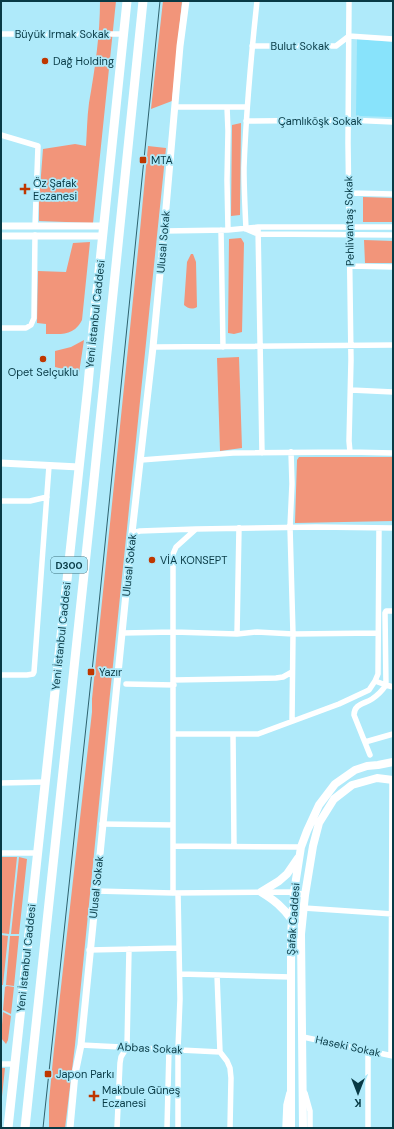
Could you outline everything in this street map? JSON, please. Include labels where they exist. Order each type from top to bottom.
[{"type":"highway","name":"Yeni İstanbul Caddesi","points":[[8,1128],[46,782],[127,1]]},
{"type":"highway","name":"Yeni İstanbul Caddesi","points":[[25,1128],[143,1]]},
{"type":"main road","name":"Şafak Caddesi","points":[[291,1128],[291,935],[294,892],[301,847],[318,805],[335,784],[355,770],[367,766],[393,763]]},
{"type":"main road","name":"Şafak Caddesi","points":[[303,1128],[304,1089],[302,934],[304,895],[313,846],[319,823],[334,799],[352,785],[377,778],[393,780]]},
{"type":"main road","points":[[292,920],[286,911],[274,900],[261,892],[283,878],[299,856]]},
{"type":"street","name":"Ulusal Sokak","points":[[70,1128],[75,1074],[81,1046],[102,824],[153,347],[180,46],[186,1]]},
{"type":"street","points":[[246,229],[244,169],[246,121],[257,1]]},
{"type":"street","name":"Pehlivantaş Sokak","points":[[349,1],[348,120],[351,345],[350,452]]},
{"type":"street","name":"Büyük Irmak Sokak","points":[[1,34],[123,34]]},
{"type":"street","points":[[349,36],[393,40]]},
{"type":"street","name":"Bulut Sokak","points":[[252,46],[336,46],[349,36]]},
{"type":"street","points":[[175,107],[247,107]]},
{"type":"street","points":[[227,107],[228,230]]},
{"type":"street","name":"Çamlıköşk Sokak","points":[[246,121],[348,120],[393,122]]},
{"type":"street","points":[[1,135],[38,146],[35,226]]},
{"type":"street","points":[[349,193],[393,194]]},
{"type":"street","points":[[1,226],[35,226],[103,231]]},
{"type":"street","points":[[164,231],[228,230],[258,227],[393,227]]},
{"type":"street","points":[[258,227],[262,453]]},
{"type":"street","points":[[246,229],[258,234],[393,234]]},
{"type":"street","points":[[221,230],[223,346]]},
{"type":"street","points":[[1,236],[103,231]]},
{"type":"street","points":[[1,328],[26,328],[31,325],[34,318],[35,235]]},
{"type":"street","points":[[350,266],[393,267]]},
{"type":"street","points":[[153,347],[393,345]]},
{"type":"street","points":[[351,390],[393,392]]},
{"type":"street","points":[[291,452],[292,484],[290,527],[293,634],[292,721]]},
{"type":"street","points":[[141,460],[291,452],[393,452]]},
{"type":"street","points":[[1,463],[79,467]]},
{"type":"street","points":[[1,675],[27,675],[33,674],[34,672],[49,466]]},
{"type":"street","points":[[1,501],[27,501],[47,497]]},
{"type":"street","points":[[132,533],[140,531],[316,526],[393,528]]},
{"type":"street","points":[[237,634],[239,528]]},
{"type":"street","points":[[174,734],[258,734],[339,704],[369,690],[378,674],[379,528]]},
{"type":"street","points":[[178,1128],[180,974],[173,825],[173,554],[176,547],[196,529]]},
{"type":"street","points":[[370,755],[354,715],[354,710],[358,705],[371,700],[380,693],[386,685],[385,613],[386,611],[393,611]]},
{"type":"street","points":[[123,633],[378,633]]},
{"type":"street","points":[[126,684],[276,678],[283,677],[292,672]]},
{"type":"street","points":[[375,681],[393,687]]},
{"type":"street","points":[[233,734],[234,846]]},
{"type":"street","points":[[365,742],[393,734]]},
{"type":"street","points":[[392,1056],[393,780]]},
{"type":"street","points":[[1,783],[46,782]]},
{"type":"street","points":[[102,824],[173,825]]},
{"type":"street","points":[[174,846],[301,847]]},
{"type":"street","points":[[1,853],[37,853]]},
{"type":"street","points":[[96,891],[176,893],[294,892],[304,895]]},
{"type":"street","points":[[304,908],[393,914]]},
{"type":"street","points":[[90,950],[179,948]]},
{"type":"street","points":[[117,1128],[120,1063],[121,1057],[127,1047],[129,949]]},
{"type":"street","points":[[180,974],[291,977]]},
{"type":"street","points":[[217,975],[220,1052],[230,1068],[231,1078],[230,1128]]},
{"type":"street","name":"Haseki Sokak","points":[[303,1036],[392,1056]]},
{"type":"street","name":"Abbas Sokak","points":[[81,1046],[220,1052]]},
{"type":"street","points":[[167,1128],[169,1049]]},
{"type":"street","points":[[368,1051],[368,1128]]},
{"type":"street","points":[[1,1064],[14,1064]]},
{"type":"street","points":[[285,1128],[286,1105],[291,1087]]},
{"type":"street","points":[[304,1089],[310,1111],[310,1128]]},
{"type":"shaded area","points":[[100,1],[116,1],[93,223],[39,221],[43,149],[75,144],[86,146],[88,108],[98,39]]},
{"type":"shaded area","points":[[163,1],[182,1],[172,101],[151,109]]},
{"type":"shaded area","points":[[357,39],[393,42],[393,117],[356,116]]},
{"type":"shaded area","points":[[241,123],[240,215],[231,216],[232,125]]},
{"type":"shaded area","points":[[148,146],[166,148],[75,1045],[65,1128],[49,1128],[49,1101],[54,1049],[92,712],[92,699]]},
{"type":"shaded area","points":[[363,197],[393,198],[393,222],[363,222]]},
{"type":"shaded area","points":[[241,238],[244,243],[242,332],[234,334],[228,333],[229,239]]},
{"type":"shaded area","points":[[364,240],[393,241],[393,263],[365,263]]},
{"type":"shaded area","points":[[90,242],[82,320],[75,329],[67,333],[46,334],[46,324],[37,323],[38,271],[66,272],[73,243]]},
{"type":"shaded area","points":[[191,254],[193,254],[196,262],[197,307],[195,308],[188,308],[184,305],[187,262]]},
{"type":"shaded area","points":[[84,340],[79,373],[55,367],[55,351],[71,347]]},
{"type":"shaded area","points":[[239,357],[242,448],[220,451],[217,358]]},
{"type":"shaded area","points":[[299,457],[393,457],[393,521],[295,523],[297,460]]},
{"type":"shaded area","points":[[1,857],[17,857],[9,934],[1,933]]},
{"type":"shaded area","points":[[19,857],[27,859],[19,934],[11,934]]},
{"type":"shaded area","points":[[1,935],[8,936],[3,985],[1,985]]},
{"type":"shaded area","points":[[10,936],[19,936],[14,986],[6,985]]},
{"type":"shaded area","points":[[5,987],[14,987],[11,1014],[3,1010]]},
{"type":"shaded area","points":[[3,1012],[11,1016],[8,1040],[6,1044],[1,1038]]},
{"type":"shaded area","points":[[1,1068],[5,1068],[1,1106]]},
{"type":"tram line","points":[[43,1128],[95,643],[160,1]]},
{"type":"place","name":"Dağ Holding","points":[[45,61]]},
{"type":"place","name":"MTA","points":[[143,160]]},
{"type":"place","name":"Öz Şafak Eczanesi","points":[[25,189]]},
{"type":"place","name":"Opet Selçuklu","points":[[43,359]]},
{"type":"place","name":"VİA KONSEPT","points":[[152,560]]},
{"type":"place","name":"Yazır","points":[[91,672]]},
{"type":"place","name":"Japon Parkı","points":[[48,1074]]},
{"type":"place","name":"Makbule Güneş Eczanesi","points":[[94,1096]]}]
